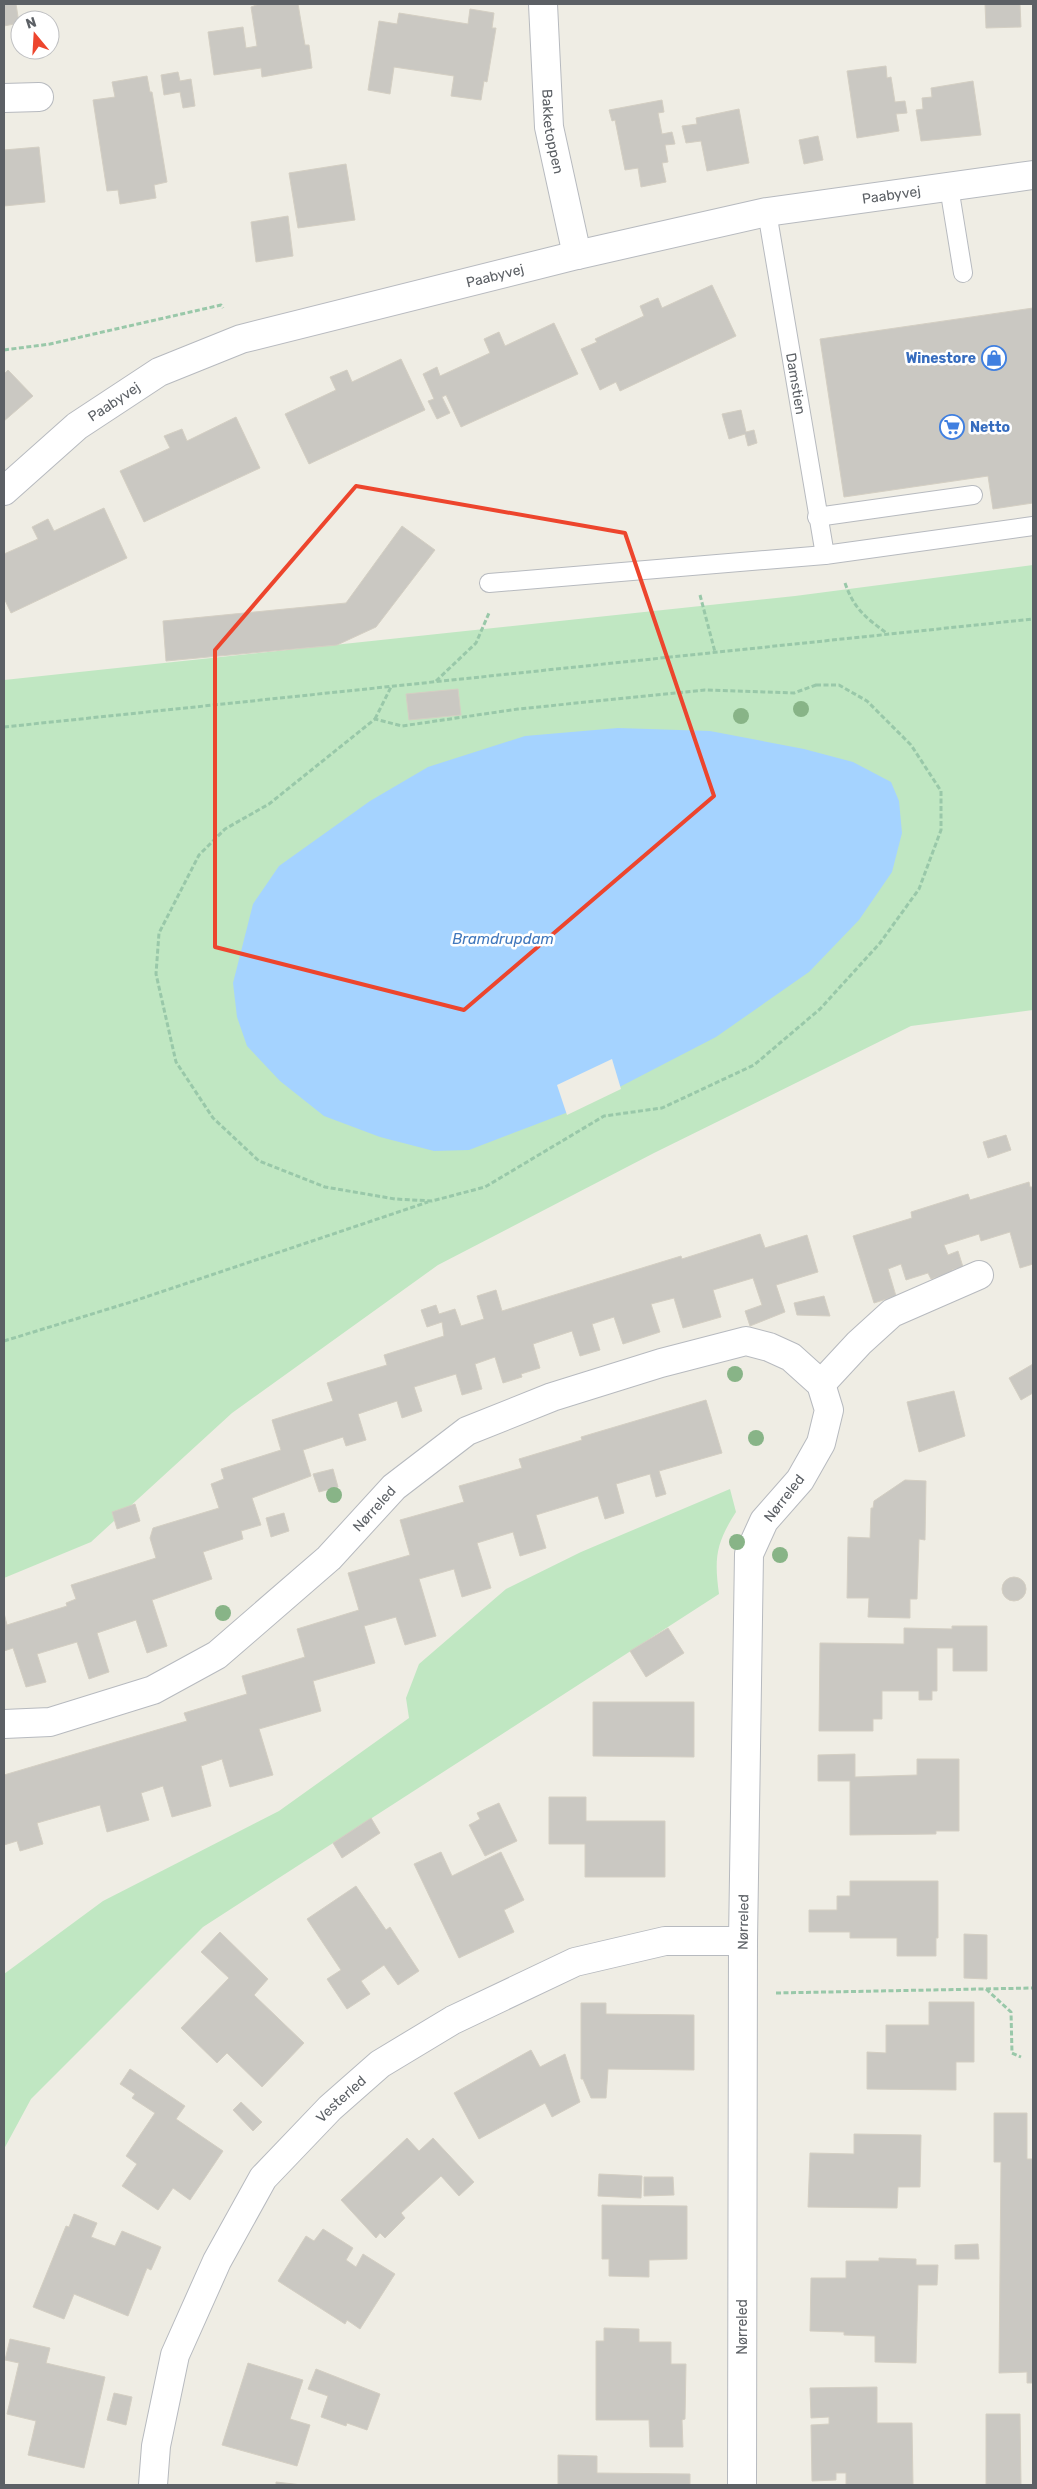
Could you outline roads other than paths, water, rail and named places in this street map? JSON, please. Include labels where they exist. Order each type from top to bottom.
[{"type":"street","name":"Bakketoppen","points":[[543,4],[550,127],[577,255]]},
{"type":"street","points":[[4,98],[38,97]]},
{"type":"street","name":"Paabyvej","points":[[4,492],[77,426],[159,372],[241,339],[577,255],[767,212],[1033,175]]},
{"type":"street","points":[[821,1384],[859,1343],[892,1313],[979,1275]]},
{"type":"street","name":"Nørreled","points":[[4,1724],[50,1722],[153,1690],[217,1655],[329,1558],[394,1487],[467,1431],[561,1394],[661,1363],[746,1341],[770,1347],[791,1357],[821,1384],[829,1410],[820,1443],[800,1480],[764,1521],[749,1554],[743,1941],[742,2485]]},
{"type":"street","name":"Vesterled","points":[[153,2485],[156,2446],[175,2355],[217,2261],[263,2178],[330,2108],[380,2064],[453,2020],[575,1962],[665,1941],[743,1941]]},
{"type":"lane","points":[[949,187],[962,273]]},
{"type":"lane","name":"Damstien","points":[[767,212],[817,517],[830,554]]},
{"type":"lane","points":[[817,517],[973,495]]},
{"type":"lane","points":[[497,582],[830,554],[1033,526]]},
{"type":"water","name":"Bramdrupdam","points":[[618,728],[710,731],[804,749],[853,762],[891,782],[899,801],[902,833],[892,872],[859,920],[809,972],[716,1037],[579,1108],[469,1150],[434,1151],[380,1137],[324,1116],[280,1081],[247,1046],[237,1017],[233,983],[253,904],[279,866],[370,801],[428,767],[525,736]]},
{"type":"place","name":"Winestore","points":[[994,358]]},
{"type":"place","name":"Netto","points":[[952,427]]}]
